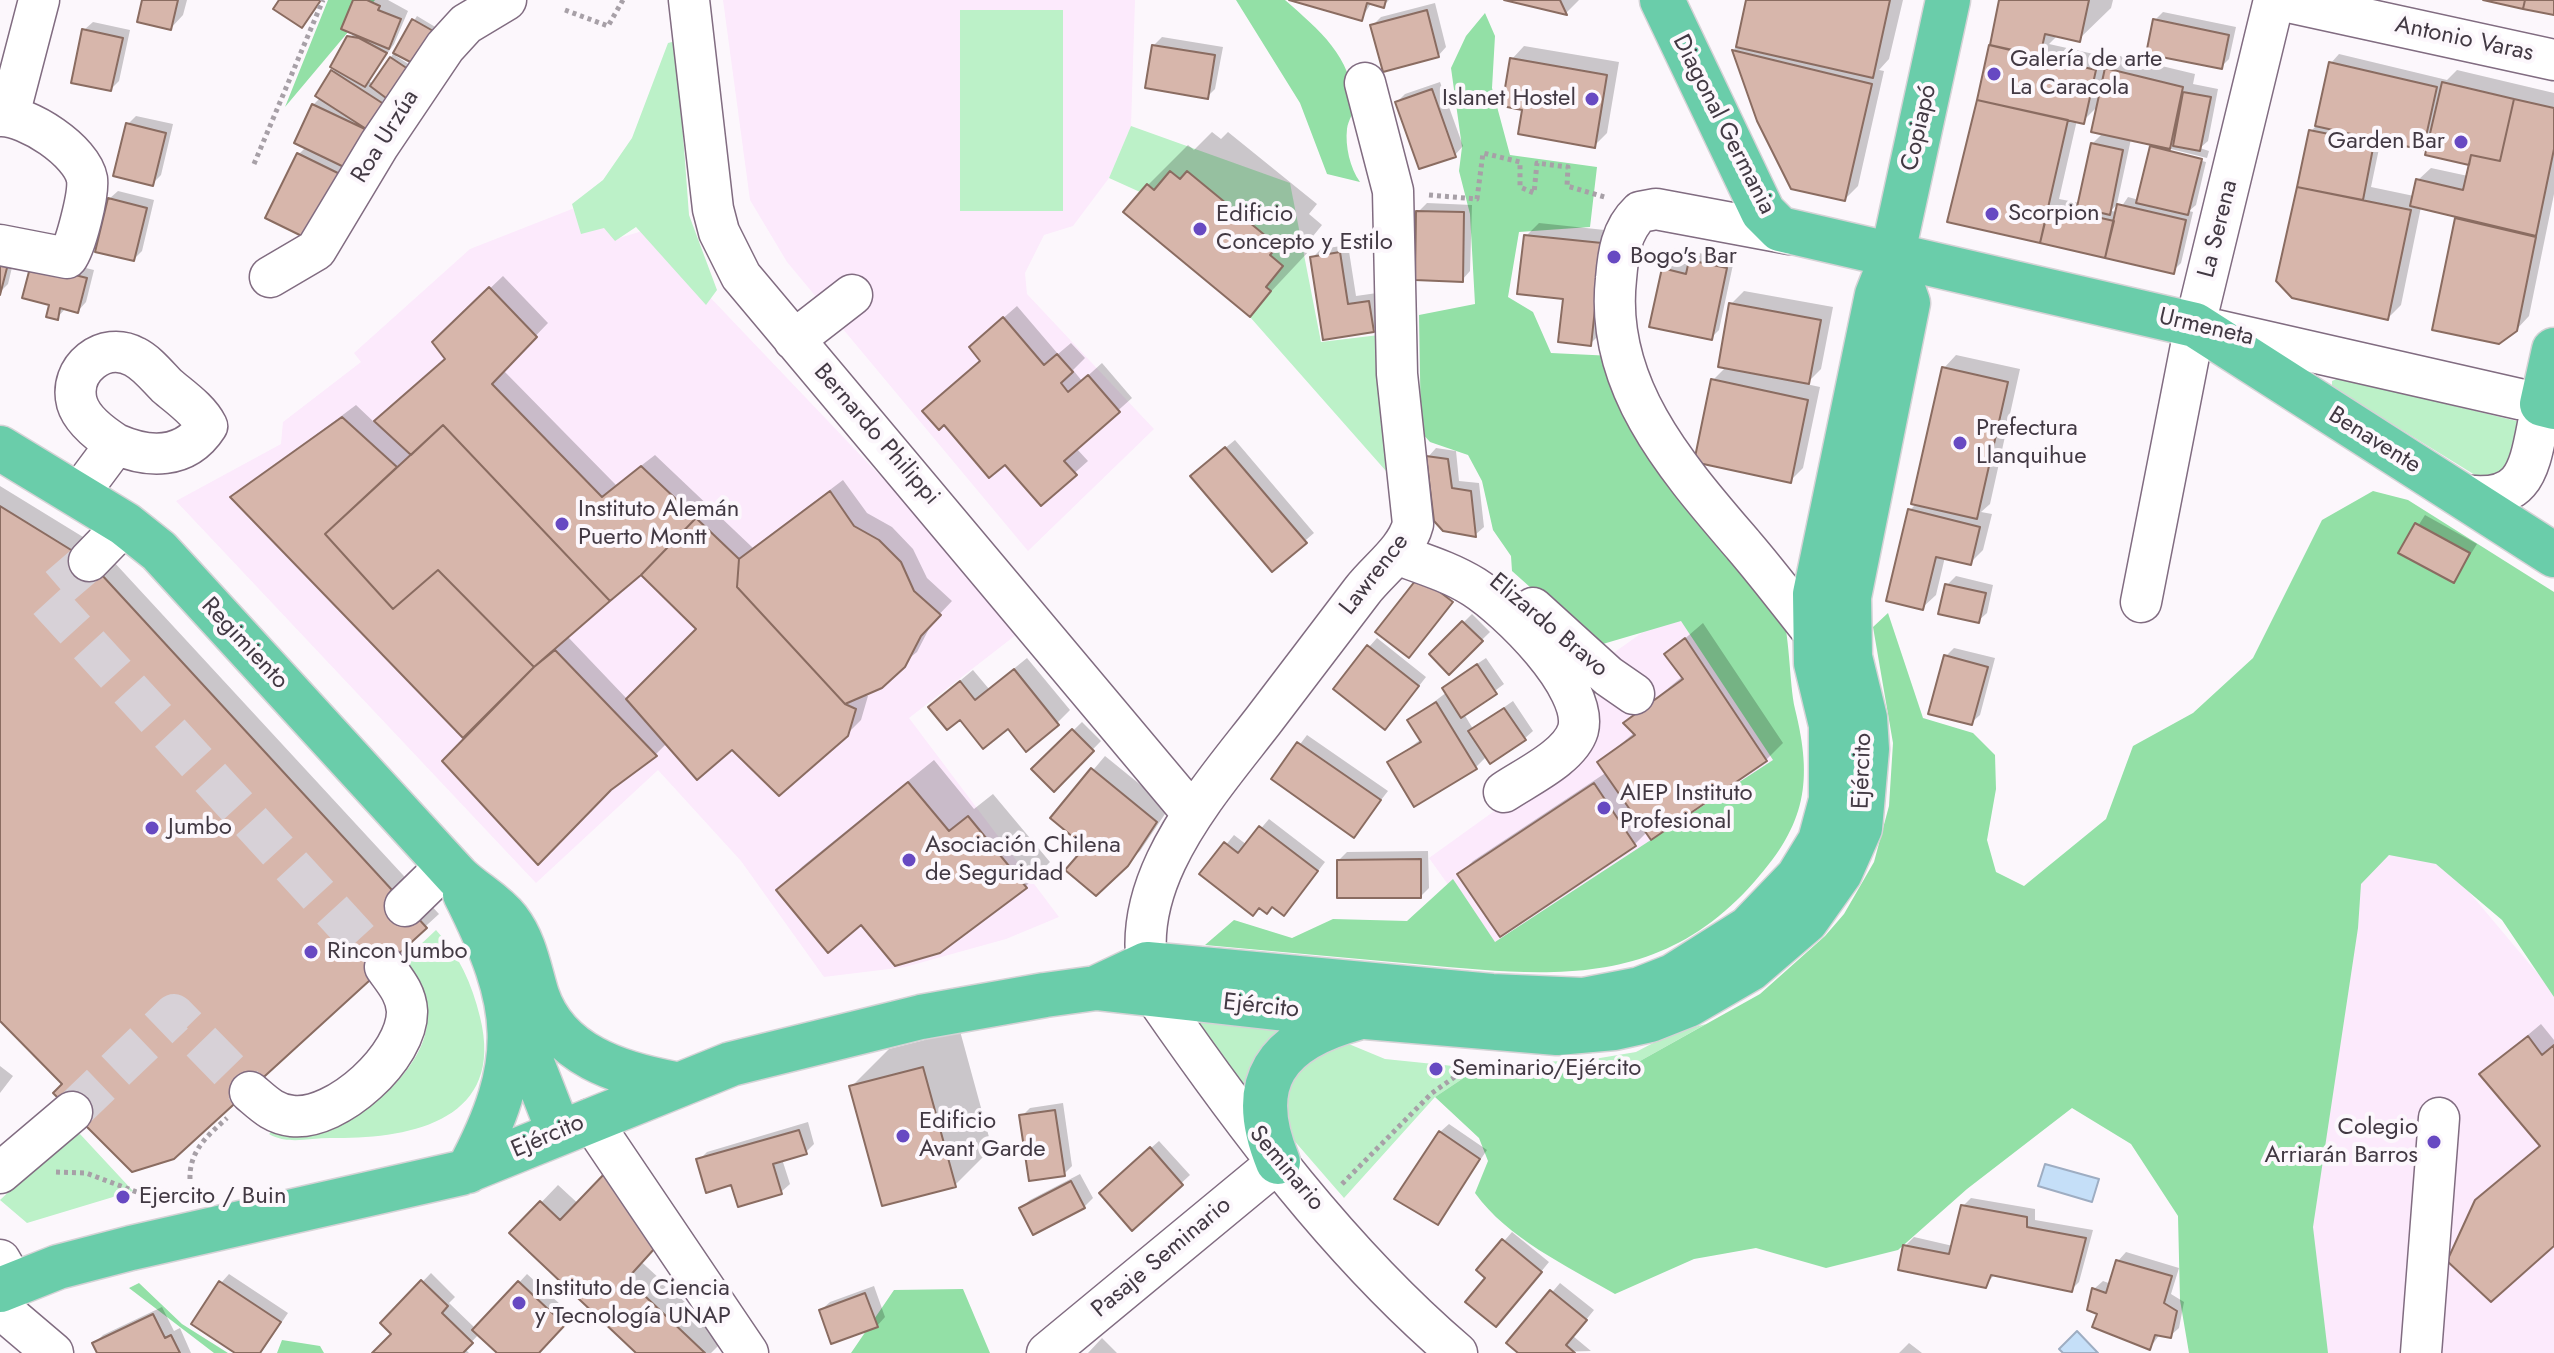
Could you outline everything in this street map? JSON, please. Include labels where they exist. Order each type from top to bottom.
[{"type":"main road","name":"Diagonal Germania","points":[[1662,0],[1763,212],[1790,234],[1892,257]]},
{"type":"main road","name":"Copiapó","points":[[1892,257],[1948,0]]},
{"type":"main road","name":"Urmeneta","points":[[1892,257],[2195,325]]},
{"type":"main road","name":"Ejército","points":[[3,1286],[58,1267],[131,1248],[468,1171],[675,1084],[731,1064],[921,1017],[1151,980],[1557,1000],[1607,996],[1673,976],[1721,948],[1770,908],[1798,877],[1820,841],[1831,800],[1832,751],[1813,632],[1815,594],[1874,310],[1892,257]]},
{"type":"main road","name":"Ejército","points":[[1151,980],[1360,1017],[1557,1033],[1586,1032],[1650,1020],[1688,1005],[1750,969],[1806,921],[1826,896],[1852,853],[1865,803],[1865,718],[1850,657],[1849,597],[1908,303],[1892,257]]},
{"type":"main road","name":"Benavente","points":[[2195,325],[2554,555]]},
{"type":"main road","points":[[2539,403],[2554,350]]},
{"type":"main road","name":"Regimiento","points":[[0,448],[125,524],[159,551],[452,871],[508,920],[523,944],[539,1000],[550,1022],[566,1038],[582,1052],[614,1069],[675,1084]]},
{"type":"main road","name":"Regimiento","points":[[452,871],[485,938],[507,1006],[575,1126]]},
{"type":"main road","name":"Regimiento","points":[[468,1171],[503,1095],[511,1043],[507,1006]]},
{"type":"main road","points":[[1278,1162],[1262,1111],[1270,1077],[1288,1052],[1308,1037],[1360,1017]]},
{"type":"street","points":[[0,245],[67,258],[87,189],[84,171],[66,149],[43,130],[4,116],[39,0]]},
{"type":"street","name":"Roa Urzúa","points":[[270,277],[316,250],[386,134],[445,47],[466,24],[506,0]]},
{"type":"street","name":"Bernardo Philippi","points":[[689,0],[713,209],[719,232],[741,276],[1192,813]]},
{"type":"street","name":"Antonio Varas","points":[[2277,0],[2554,60]]},
{"type":"street","name":"La Serena","points":[[2141,602],[2195,325],[2277,0]]},
{"type":"street","name":"Lawrence","points":[[1151,980],[1154,895],[1167,859],[1192,813],[1365,587],[1410,536],[1413,524],[1397,374],[1393,191],[1365,83]]},
{"type":"street","points":[[1790,234],[1656,209],[1640,212],[1627,227],[1620,247],[1614,298],[1615,339],[1654,433],[1678,469],[1813,632]]},
{"type":"street","points":[[794,340],[852,295]]},
{"type":"street","name":"Urmeneta","points":[[2195,325],[2539,403]]},
{"type":"street","points":[[2457,494],[2493,497],[2517,486],[2529,463],[2539,403]]},
{"type":"street","points":[[78,495],[116,444]]},
{"type":"street","points":[[89,561],[125,524]]},
{"type":"street","name":"Elizardo Bravo","points":[[1396,554],[1440,556],[1483,571],[1536,611],[1608,676],[1634,694]]},
{"type":"street","name":"Elizardo Bravo","points":[[1396,554],[1446,572],[1486,596],[1538,646],[1574,699],[1579,722],[1573,739],[1555,757],[1504,792]]},
{"type":"street","points":[[405,906],[452,871]]},
{"type":"street","points":[[251,1093],[270,1110],[303,1117],[339,1104],[384,1065],[405,1026],[407,1013],[405,998],[385,967]]},
{"type":"street","name":"Seminario","points":[[1151,980],[1278,1162],[1401,1303],[1457,1353]]},
{"type":"street","points":[[2,1172],[72,1112]]},
{"type":"street","points":[[2421,1353],[2439,1118]]},
{"type":"street","points":[[575,1126],[748,1353]]},
{"type":"street","name":"Pasaje Seminario","points":[[1047,1353],[1278,1162]]},
{"type":"street","points":[[3,1286],[53,1353]]},
{"type":"path","points":[[254,164],[323,0]]},
{"type":"path","points":[[565,10],[608,26],[623,0]]},
{"type":"path","points":[[1393,191],[1477,199],[1483,153],[1520,162],[1520,187],[1534,193],[1537,163],[1568,167],[1567,186],[1596,192]]},
{"type":"path","points":[[1336,1190],[1432,1093],[1477,1061]]},
{"type":"path","points":[[190,1179],[190,1169],[199,1145],[251,1093]]},
{"type":"path","points":[[2,1172],[86,1173],[142,1194]]},
{"type":"shaded area","points":[[723,0],[1135,0],[1131,126],[1109,178],[1073,226],[1044,235],[1025,273],[1027,294],[1154,429],[1028,551],[787,262],[750,200]]},
{"type":"shaded area","name":"Instituto Alemán Puerto Montt","points":[[572,209],[604,220],[619,238],[646,230],[948,547],[1021,631],[909,718],[1059,917],[1006,939],[905,967],[824,977],[741,861],[658,770],[536,883],[176,501],[281,444],[283,422],[361,362],[354,353],[470,249]]},
{"type":"shaded area","name":"AIEP Instituto Profesional","points":[[1677,608],[1781,759],[1499,956],[1429,858],[1600,735],[1595,666]]},
{"type":"shaded area","name":"Colegio Arriarán Barros","points":[[2409,844],[2438,855],[2554,993],[2554,1353],[2315,1353],[2303,1246],[2354,870]]},
{"type":"green space","points":[[328,0],[375,0],[285,107]]},
{"type":"green space","points":[[1236,0],[1285,0],[1332,45],[1352,88],[1354,105],[1347,129],[1348,150],[1360,182],[1327,174],[1300,103]]},
{"type":"green space","points":[[960,10],[1063,10],[1063,211],[960,211]]},
{"type":"green space","points":[[1485,13],[1495,36],[1492,88],[1510,155],[1597,167],[1590,227],[1519,232],[1508,297],[1533,312],[1551,353],[1613,356],[1780,608],[1786,629],[1793,698],[1804,758],[1801,801],[1795,821],[1772,860],[1718,917],[1680,942],[1640,959],[1598,968],[1510,972],[1205,945],[1234,920],[1292,938],[1333,919],[1407,921],[1453,879],[1495,942],[1773,760],[1681,621],[1596,646],[1512,571],[1511,556],[1493,530],[1482,481],[1468,455],[1430,442],[1421,432],[1419,315],[1475,304],[1470,214],[1459,171],[1462,147],[1451,68],[1466,36]]},
{"type":"green space","points":[[676,41],[689,215],[717,290],[706,305],[636,227],[615,241],[604,228],[581,234],[572,204],[603,180],[632,138],[668,43]]},
{"type":"green space","points":[[1131,126],[1290,183],[1321,342],[1379,335],[1395,463],[1386,471],[1250,317],[1271,292],[1266,287],[1283,267],[1270,255],[1277,246],[1187,171],[1180,179],[1170,171],[1154,190],[1147,184],[1140,192],[1109,178]]},
{"type":"green space","points":[[2339,378],[2525,423],[2515,464],[2486,480],[2475,475],[2332,387],[2332,381]]},
{"type":"green space","points":[[2373,491],[2408,500],[2554,592],[2554,997],[2502,920],[2436,864],[2389,855],[2361,884],[2358,928],[2313,1227],[2328,1353],[2189,1353],[2180,1300],[2178,1216],[2131,1144],[2072,1108],[1967,1189],[1898,1250],[1826,1268],[1756,1248],[1694,1259],[1615,1294],[1521,1237],[1488,1209],[1475,1193],[1488,1161],[1479,1138],[1435,1097],[1477,1069],[1554,1072],[1640,1061],[1760,994],[1825,936],[1844,914],[1874,862],[1889,806],[1893,743],[1873,627],[1888,613],[1923,718],[1973,733],[1995,755],[1996,789],[1987,840],[1996,872],[2024,886],[2106,819],[2133,746],[2193,713],[2253,658],[2322,520]]},
{"type":"green space","points":[[436,930],[464,970],[480,1017],[484,1052],[479,1080],[465,1102],[444,1117],[419,1128],[390,1134],[299,1140],[269,1134],[276,1128],[314,1131],[336,1127],[367,1109],[398,1080],[421,1046],[426,1029],[424,1006],[402,962]]},
{"type":"green space","points":[[1185,1015],[1289,1021],[1244,1093]]},
{"type":"green space","points":[[1706,1024],[1640,1061],[1554,1072],[1477,1069],[1435,1097],[1344,1198],[1291,1137],[1280,1093],[1295,1067],[1344,1042],[1385,1059],[1463,1067],[1594,1059],[1636,1052],[1672,1033]]},
{"type":"green space","points":[[80,1134],[133,1191],[27,1223],[0,1200],[65,1139]]},
{"type":"green space","points":[[139,1283],[182,1324],[228,1353],[214,1353],[129,1288]]},
{"type":"green space","points":[[963,1289],[990,1353],[851,1353],[894,1290]]},
{"type":"green space","points":[[282,1340],[320,1346],[324,1353],[277,1353]]},
{"type":"water","points":[[2045,1164],[2099,1179],[2092,1202],[2038,1186]]},
{"type":"water","points":[[2077,1331],[2098,1353],[2063,1353],[2059,1349]]},
{"type":"building","points":[[142,0],[178,0],[171,30],[137,22]]},
{"type":"building","points":[[279,0],[321,0],[302,28],[273,9]]},
{"type":"building","points":[[353,0],[367,0],[380,6],[378,10],[401,19],[389,49],[341,29]]},
{"type":"building","points":[[1289,0],[1386,0],[1384,8],[1367,3],[1362,21]]},
{"type":"building","points":[[1504,0],[1560,0],[1567,15]]},
{"type":"building","points":[[1746,0],[1890,0],[1873,78],[1736,47]]},
{"type":"building","points":[[1999,0],[2089,0],[2080,42],[2045,34],[2040,56],[1990,45]]},
{"type":"building","points":[[2483,0],[2525,0],[2523,9]]},
{"type":"building","points":[[2525,0],[2554,0],[2554,15],[2523,9]]},
{"type":"building","points":[[1427,10],[1439,57],[1383,72],[1370,25]]},
{"type":"building","points":[[412,19],[435,32],[416,65],[393,53]]},
{"type":"building","points":[[2153,19],[2229,35],[2222,69],[2146,54]]},
{"type":"building","points":[[82,29],[123,38],[111,91],[71,83]]},
{"type":"building","points":[[347,36],[359,38],[387,53],[365,87],[330,67]]},
{"type":"building","points":[[1152,45],[1215,55],[1208,99],[1145,88]]},
{"type":"building","points":[[1989,45],[2096,70],[2084,124],[1977,100]]},
{"type":"building","points":[[1732,50],[1872,84],[1845,201],[1791,189],[1757,121]]},
{"type":"building","points":[[390,57],[411,71],[390,101],[370,86]]},
{"type":"building","points":[[1510,58],[1607,75],[1595,148],[1518,134],[1522,110],[1502,106]]},
{"type":"building","points":[[2329,62],[2437,87],[2423,150],[2315,126]]},
{"type":"building","points":[[2105,68],[2183,87],[2170,149],[2091,132]]},
{"type":"building","points":[[331,70],[390,108],[374,134],[315,96]]},
{"type":"building","points":[[2442,82],[2514,99],[2500,161],[2471,155],[2469,165],[2425,155]]},
{"type":"building","points":[[1432,89],[1456,157],[1419,169],[1395,102]]},
{"type":"building","points":[[2183,92],[2211,97],[2200,151],[2173,146]]},
{"type":"building","points":[[2514,99],[2554,108],[2554,149],[2536,236],[2410,206],[2416,179],[2463,190],[2471,155],[2500,161]]},
{"type":"building","points":[[1977,100],[2068,120],[2040,243],[1947,222]]},
{"type":"building","points":[[312,104],[365,129],[346,168],[294,143]]},
{"type":"building","points":[[126,123],[166,133],[153,186],[113,176]]},
{"type":"building","points":[[2309,130],[2374,143],[2363,200],[2297,187]]},
{"type":"building","points":[[2091,143],[2123,150],[2110,215],[2077,207]]},
{"type":"building","points":[[2150,146],[2202,159],[2188,215],[2136,203]]},
{"type":"building","points":[[297,153],[346,177],[314,242],[265,218]]},
{"type":"building","name":"Edificio Concepto y Estilo","points":[[1170,171],[1180,179],[1187,171],[1278,246],[1270,255],[1283,266],[1266,287],[1271,291],[1250,317],[1123,212],[1147,184],[1154,190]]},
{"type":"building","points":[[2297,187],[2411,210],[2388,320],[2292,298],[2276,281]]},
{"type":"building","points":[[108,198],[147,208],[134,261],[95,252]]},
{"type":"building","points":[[2117,204],[2186,220],[2174,274],[2105,258]]},
{"type":"building","points":[[2049,206],[2114,221],[2105,258],[2040,243]]},
{"type":"building","points":[[1416,211],[1464,212],[1463,282],[1415,280]]},
{"type":"building","points":[[2455,218],[2536,237],[2517,331],[2499,344],[2432,330]]},
{"type":"building","points":[[1524,235],[1602,243],[1591,346],[1558,342],[1563,299],[1517,294]]},
{"type":"building","points":[[1340,252],[1348,304],[1369,301],[1374,332],[1323,340],[1310,257]]},
{"type":"building","points":[[0,257],[9,260],[0,295]]},
{"type":"building","points":[[1689,260],[1727,268],[1712,340],[1649,327],[1662,268],[1686,274]]},
{"type":"building","points":[[31,264],[87,278],[78,313],[60,308],[58,320],[46,317],[49,305],[22,298]]},
{"type":"building","points":[[489,287],[537,337],[492,384],[602,497],[641,466],[696,518],[641,575],[610,601],[443,425],[411,455],[374,421],[445,359],[432,342]]},
{"type":"building","points":[[1729,303],[1821,320],[1809,384],[1718,367]]},
{"type":"building","points":[[1003,317],[1044,365],[1057,354],[1073,372],[1061,383],[1068,392],[1088,375],[1120,412],[1064,461],[1077,475],[1041,506],[1005,465],[989,478],[944,425],[939,430],[922,411],[980,361],[969,347]]},
{"type":"building","name":"Prefectura Llanquihue","points":[[1942,367],[2008,382],[1977,519],[1911,504]]},
{"type":"building","points":[[1711,379],[1808,400],[1791,483],[1694,462]]},
{"type":"building","points":[[342,417],[397,467],[325,534],[393,609],[438,570],[534,667],[463,738],[230,497]]},
{"type":"building","points":[[443,425],[610,601],[534,667],[438,570],[393,609],[325,534]]},
{"type":"building","points":[[1225,447],[1307,543],[1272,572],[1190,476]]},
{"type":"building","points":[[1426,456],[1448,459],[1452,488],[1471,491],[1476,537],[1443,531],[1434,521]]},
{"type":"building","points":[[830,491],[854,526],[879,540],[901,562],[914,591],[941,615],[921,636],[905,667],[882,688],[845,704],[737,587],[739,559]]},
{"type":"building","points":[[0,506],[89,561],[427,928],[174,1159],[132,1172],[53,1093],[62,1084],[0,1021]]},
{"type":"building","points":[[1908,509],[1980,527],[1971,565],[1936,557],[1923,610],[1886,601]]},
{"type":"building","points":[[696,518],[739,559],[737,587],[845,704],[856,709],[848,736],[779,796],[732,750],[697,780],[626,699],[696,629],[641,575]]},
{"type":"building","points":[[2415,523],[2470,553],[2454,583],[2398,553]]},
{"type":"building","points":[[1419,576],[1453,602],[1409,658],[1375,632]]},
{"type":"building","points":[[1945,584],[1986,593],[1979,623],[1938,614]]},
{"type":"building","points":[[1462,621],[1483,641],[1449,675],[1429,654]]},
{"type":"building","points":[[1685,638],[1767,761],[1651,840],[1597,762],[1635,735],[1623,723],[1683,679],[1664,654]]},
{"type":"building","points":[[1367,645],[1419,686],[1385,730],[1333,689]]},
{"type":"building","points":[[555,650],[657,756],[611,790],[538,865],[442,761],[534,667]]},
{"type":"building","points":[[1944,655],[1988,667],[1972,725],[1928,714]]},
{"type":"building","points":[[1477,664],[1497,694],[1461,718],[1442,688]]},
{"type":"building","points":[[1014,669],[1059,725],[1026,752],[1008,729],[983,749],[960,720],[947,730],[928,707],[960,681],[975,700]]},
{"type":"building","points":[[1436,702],[1477,769],[1414,807],[1387,762],[1421,742],[1407,720]]},
{"type":"building","points":[[1504,708],[1526,740],[1490,764],[1468,731]]},
{"type":"building","points":[[1072,729],[1094,751],[1054,792],[1031,769]]},
{"type":"building","points":[[1297,742],[1381,800],[1354,838],[1271,779]]},
{"type":"building","points":[[1091,768],[1157,822],[1128,866],[1096,896],[1065,870],[1085,847],[1050,818]]},
{"type":"building","name":"Asociación Chilena de Seguridad","points":[[908,782],[949,831],[968,816],[1027,888],[940,953],[895,966],[861,925],[828,953],[776,890]]},
{"type":"building","points":[[1594,783],[1636,846],[1500,937],[1457,874]]},
{"type":"building","points":[[1259,826],[1318,871],[1284,916],[1272,907],[1267,914],[1259,908],[1253,916],[1199,874],[1224,842],[1238,853]]},
{"type":"building","points":[[1421,859],[1421,898],[1337,898],[1337,860]]},
{"type":"building","points":[[2528,1036],[2542,1055],[2554,1045],[2554,1246],[2491,1302],[2447,1261],[2475,1200],[2540,1146],[2479,1074]]},
{"type":"building","name":"Edificio Avant Garde","points":[[923,1067],[956,1187],[882,1206],[849,1086]]},
{"type":"building","points":[[1055,1110],[1065,1176],[1029,1181],[1019,1115]]},
{"type":"building","points":[[799,1130],[807,1154],[773,1164],[782,1194],[738,1207],[731,1185],[706,1193],[696,1159]]},
{"type":"building","points":[[1439,1131],[1480,1159],[1438,1225],[1394,1199]]},
{"type":"building","points":[[1150,1147],[1183,1185],[1132,1231],[1099,1193]]},
{"type":"building","points":[[607,1171],[655,1248],[627,1279],[705,1353],[636,1353],[509,1233],[540,1201],[560,1220]]},
{"type":"building","points":[[1071,1181],[1085,1208],[1033,1235],[1019,1208]]},
{"type":"building","points":[[1961,1205],[2027,1217],[2027,1227],[2086,1238],[2072,1292],[1991,1275],[1986,1288],[1898,1270],[1903,1245],[1949,1254]]},
{"type":"building","points":[[1502,1239],[1542,1272],[1496,1327],[1465,1302],[1485,1278],[1476,1270]]},
{"type":"building","points":[[2116,1260],[2172,1276],[2164,1303],[2177,1311],[2171,1338],[2155,1335],[2150,1350],[2092,1327],[2097,1314],[2087,1310],[2092,1288],[2106,1293]]},
{"type":"building","points":[[421,1280],[448,1306],[442,1313],[473,1343],[463,1353],[372,1353],[391,1334],[380,1323]]},
{"type":"building","points":[[219,1281],[281,1322],[260,1353],[235,1353],[191,1324]]},
{"type":"building","name":"Instituto de Ciencia y Tecnología UNAP","points":[[518,1281],[565,1325],[539,1353],[497,1353],[472,1330]]},
{"type":"building","points":[[1550,1290],[1587,1320],[1566,1345],[1575,1353],[1518,1353],[1506,1343]]},
{"type":"building","points":[[865,1293],[878,1327],[831,1344],[819,1310]]},
{"type":"building","points":[[153,1314],[165,1338],[171,1335],[180,1353],[97,1353],[92,1343]]},
{"type":"tunnel","points":[[89,561],[46,598],[363,944]]},
{"type":"tunnel","points":[[72,1112],[174,1014],[250,1092]]},
{"type":"place","name":"Galería de arte La Caracola","points":[[1994,74]]},
{"type":"place","name":"Islanet Hostel","points":[[1592,99]]},
{"type":"place","name":"Garden Bar","points":[[2461,142]]},
{"type":"place","name":"Scorpion","points":[[1992,214]]},
{"type":"place","name":"Edificio Concepto y Estilo","points":[[1200,229]]},
{"type":"place","name":"Bogo's Bar","points":[[1614,257]]},
{"type":"place","name":"Prefectura Llanquihue","points":[[1960,443]]},
{"type":"place","name":"Instituto Alemán Puerto Montt","points":[[562,524]]},
{"type":"place","name":"AIEP Instituto Profesional","points":[[1604,808]]},
{"type":"place","name":"Jumbo","points":[[152,828]]},
{"type":"place","name":"Asociación Chilena de Seguridad","points":[[909,860]]},
{"type":"place","name":"Rincon Jumbo","points":[[311,952]]},
{"type":"place","name":"Seminario/Ejército","points":[[1436,1069]]},
{"type":"place","name":"Edificio Avant Garde","points":[[903,1136]]},
{"type":"place","name":"Colegio Arriarán Barros","points":[[2434,1142]]},
{"type":"place","name":"Ejercito / Buin","points":[[123,1197]]},
{"type":"place","name":"Instituto de Ciencia y Tecnología UNAP","points":[[519,1303]]}]
